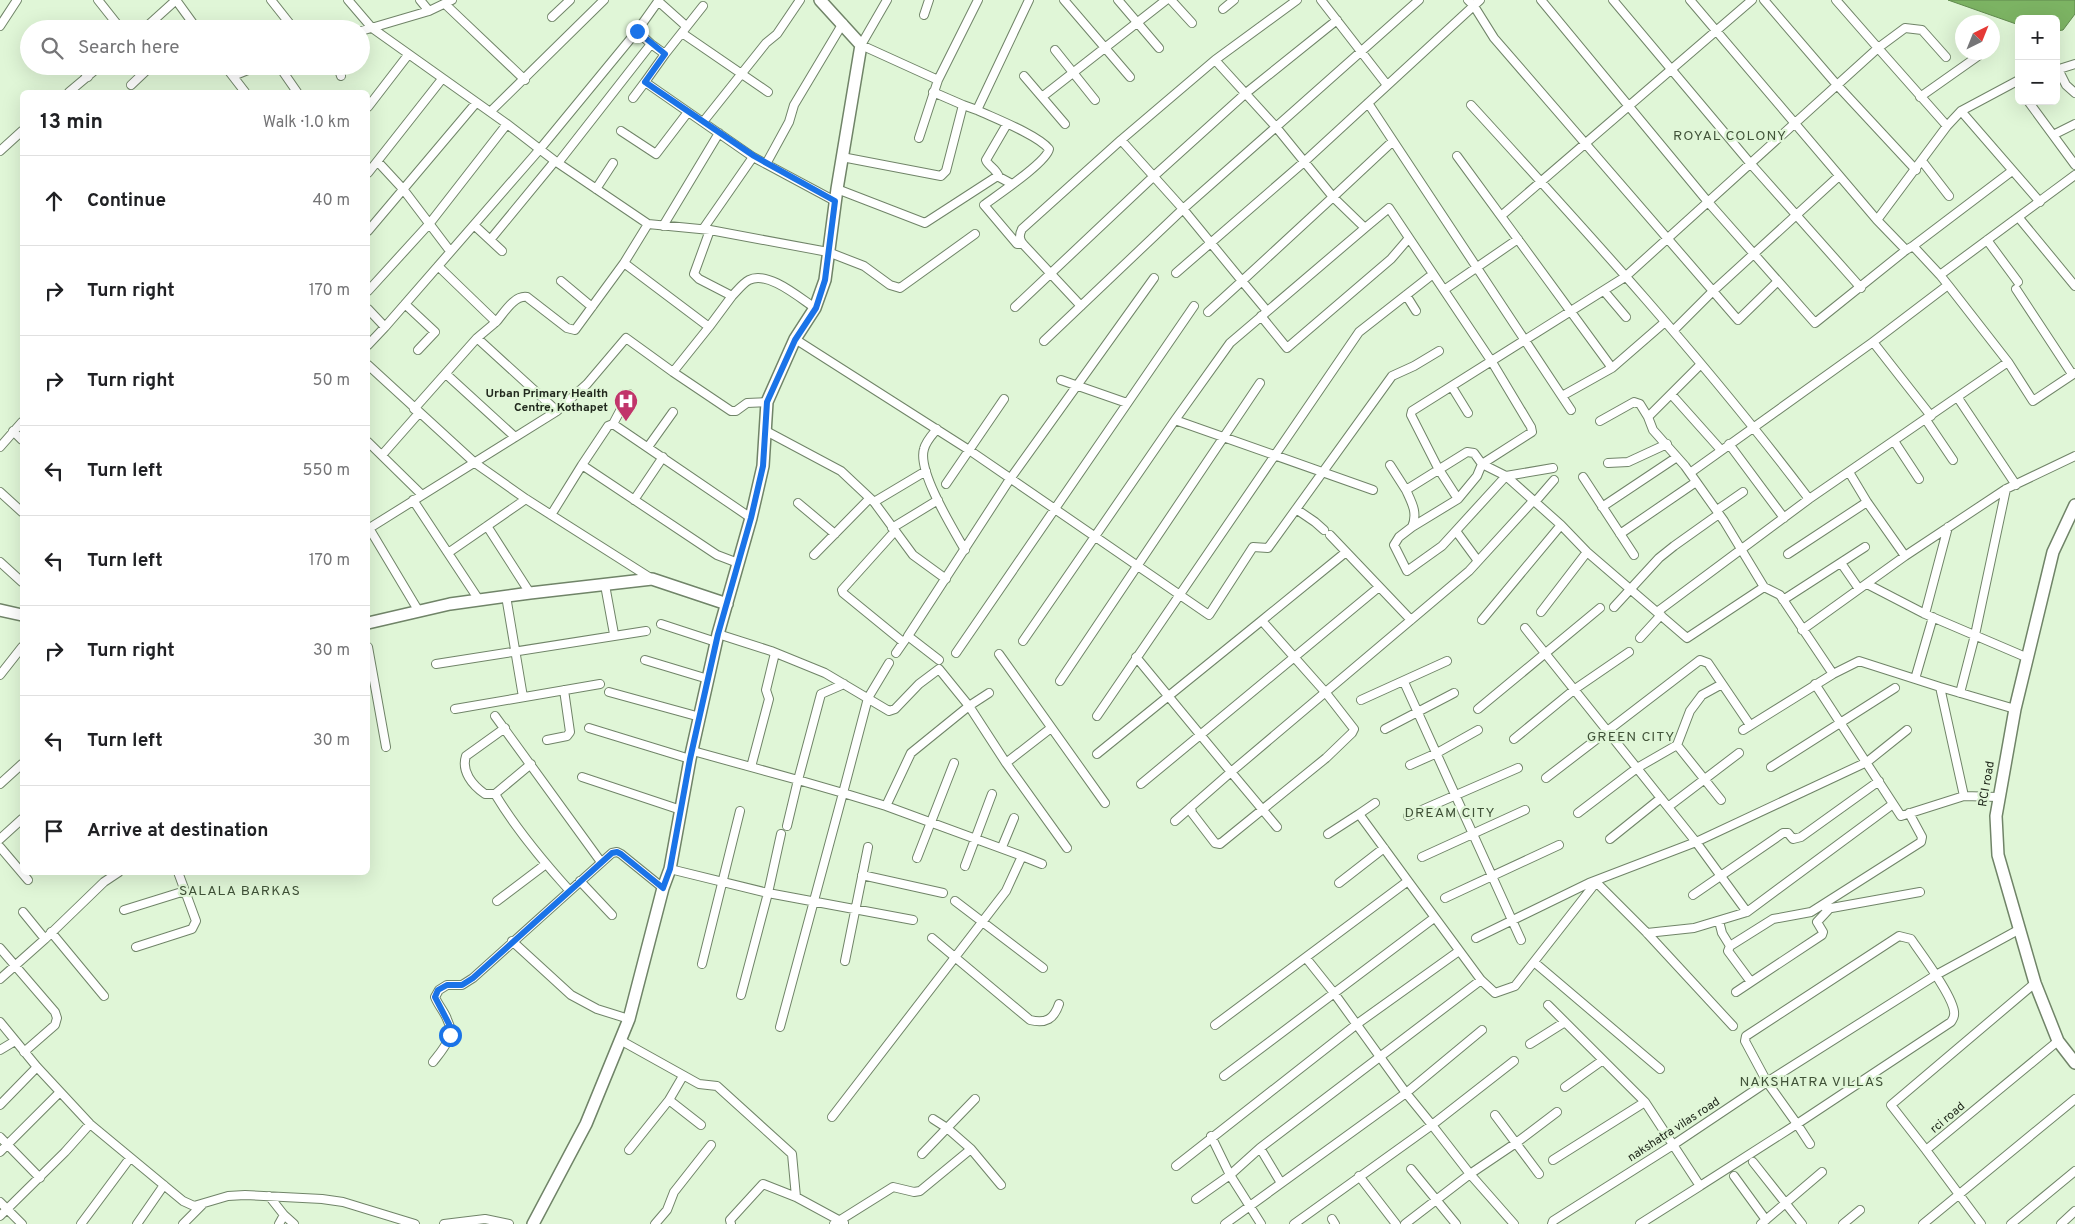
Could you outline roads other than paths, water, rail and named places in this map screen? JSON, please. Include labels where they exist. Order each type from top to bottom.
[{"type":"street","points":[[0,26],[17,0]]},
{"type":"street","points":[[98,0],[114,20]]},
{"type":"street","points":[[154,20],[176,0],[190,20]]},
{"type":"street","points":[[271,0],[287,20]]},
{"type":"street","points":[[348,0],[365,20]]},
{"type":"street","points":[[420,0],[429,11]]},
{"type":"street","points":[[552,17],[570,0]]},
{"type":"street","points":[[490,112],[525,80],[604,0]]},
{"type":"street","points":[[703,122],[766,43],[777,34],[800,0]]},
{"type":"street","points":[[820,0],[844,24],[861,45],[938,80]]},
{"type":"street","points":[[533,1224],[586,1124],[629,1019],[663,888],[670,869],[691,755],[717,638],[751,518],[763,466],[767,402],[795,340],[816,308],[825,280],[836,195],[861,45],[887,0]]},
{"type":"street","points":[[924,14],[929,0]]},
{"type":"street","points":[[919,138],[938,80],[978,0]]},
{"type":"street","points":[[977,110],[1029,0]]},
{"type":"street","points":[[1065,0],[1130,77]]},
{"type":"street","points":[[1118,0],[1159,48]]},
{"type":"street","points":[[1042,97],[1166,0]]},
{"type":"street","points":[[1171,0],[1192,23]]},
{"type":"street","points":[[1223,9],[1234,0]]},
{"type":"street","points":[[1081,306],[1023,244],[1020,240],[1022,229],[1121,140],[1215,60],[1297,0]]},
{"type":"street","points":[[1321,0],[1387,85]]},
{"type":"street","points":[[1406,0],[1412,6]]},
{"type":"street","points":[[1044,341],[1183,209],[1419,0]]},
{"type":"street","points":[[1541,0],[1708,202],[1815,324],[1906,250],[1914,246],[2012,171]]},
{"type":"street","points":[[1613,0],[1750,162],[1861,288]]},
{"type":"street","points":[[1690,0],[1877,220],[1906,250]]},
{"type":"street","points":[[1501,216],[1672,71],[1752,0]]},
{"type":"street","points":[[1764,0],[1837,85],[1916,170]]},
{"type":"street","points":[[1836,0],[1947,126]]},
{"type":"street","points":[[370,343],[540,149],[637,31],[658,1],[684,29],[768,92]]},
{"type":"street","points":[[372,28],[429,11],[448,2],[525,80]]},
{"type":"street","points":[[1176,273],[1304,162],[1474,2],[1494,38],[1738,320],[1777,282]]},
{"type":"street","points":[[633,98],[703,6]]},
{"type":"street","points":[[1015,307],[1154,176],[1246,93],[1336,20]]},
{"type":"street","points":[[766,164],[789,122],[794,105],[844,24]]},
{"type":"street","points":[[370,26],[408,55],[507,124],[556,162],[648,224],[706,229],[828,252],[864,266],[890,285],[900,288],[975,234]]},
{"type":"street","points":[[1458,499],[1438,468],[1410,413],[1625,277],[1750,162],[1878,48],[1904,28],[1922,30],[1946,57]]},
{"type":"street","points":[[637,31],[665,54]]},
{"type":"street","points":[[490,240],[651,44]]},
{"type":"street","points":[[1055,50],[1095,100]]},
{"type":"street","points":[[370,104],[408,55]]},
{"type":"street","points":[[1215,60],[1276,127],[1333,197],[1365,228]]},
{"type":"street","points":[[1920,97],[1972,60]]},
{"type":"street","points":[[2060,68],[2075,64]]},
{"type":"street","points":[[2060,74],[2066,85],[2075,93]]},
{"type":"street","points":[[131,85],[142,75]]},
{"type":"street","points":[[286,75],[296,90]]},
{"type":"street","points":[[233,76],[244,90]]},
{"type":"street","points":[[1024,76],[1065,124]]},
{"type":"street","points":[[72,90],[88,77]]},
{"type":"street","points":[[370,172],[442,79]]},
{"type":"street","points":[[645,82],[766,164],[836,195],[925,223],[993,178],[999,177],[1012,184]]},
{"type":"street","points":[[1877,220],[1947,126],[1961,111],[2015,82]]},
{"type":"street","points":[[933,92],[1007,124],[1043,143],[1049,149],[1046,156],[1033,168],[984,205],[1017,244],[1023,244]]},
{"type":"street","points":[[1368,102],[1571,410]]},
{"type":"street","points":[[370,228],[476,103]]},
{"type":"street","points":[[842,157],[941,176],[946,171],[963,105]]},
{"type":"street","points":[[1471,105],[1673,331],[1754,426],[1809,499]]},
{"type":"street","points":[[2031,105],[2075,165]]},
{"type":"street","points":[[1961,111],[2040,202]]},
{"type":"street","points":[[622,131],[656,154],[688,112]]},
{"type":"street","points":[[370,289],[430,223],[507,124]]},
{"type":"street","points":[[999,177],[996,170],[987,164],[986,160],[1007,124]]},
{"type":"street","points":[[2053,135],[2075,124]]},
{"type":"street","points":[[0,151],[20,133]]},
{"type":"street","points":[[663,226],[719,133]]},
{"type":"street","points":[[1121,140],[1183,209],[1242,281],[1286,348],[1391,259],[1409,238]]},
{"type":"street","points":[[1208,312],[1393,140]]},
{"type":"street","points":[[732,296],[699,279],[694,274],[706,229],[754,156]]},
{"type":"street","points":[[1457,156],[1612,368]]},
{"type":"street","points":[[378,162],[403,189],[450,251]]},
{"type":"street","points":[[1922,162],[1949,196]]},
{"type":"street","points":[[596,190],[613,163]]},
{"type":"street","points":[[1940,275],[2075,175]]},
{"type":"street","points":[[1673,331],[1712,292],[1839,176]]},
{"type":"street","points":[[1023,641],[1230,343],[1389,208],[1492,362],[1531,427],[1532,432],[1482,464],[1477,476],[1458,499],[1412,527],[1400,537],[1394,545],[1407,571],[1434,552],[1456,531],[1506,476],[1553,468]]},
{"type":"street","points":[[2019,218],[2075,286]]},
{"type":"street","points":[[382,455],[477,338],[496,322],[516,300],[523,296],[527,297],[571,330],[578,328],[624,263],[648,224]]},
{"type":"street","points":[[474,225],[502,251]]},
{"type":"street","points":[[1444,290],[1518,239]]},
{"type":"street","points":[[1914,246],[1940,275],[2008,362],[2033,401],[2074,373],[1987,240]]},
{"type":"street","points":[[624,263],[709,326]]},
{"type":"street","points":[[438,266],[496,322]]},
{"type":"street","points":[[1097,716],[1359,332],[1433,274]]},
{"type":"street","points":[[673,372],[732,296],[750,280],[758,278],[778,284],[816,308]]},
{"type":"street","points":[[896,653],[965,550],[1010,478],[1154,278]]},
{"type":"street","points":[[561,281],[592,307]]},
{"type":"street","points":[[1690,472],[1873,342],[1948,285]]},
{"type":"street","points":[[1604,291],[1626,317]]},
{"type":"street","points":[[1406,295],[1416,311]]},
{"type":"street","points":[[405,304],[435,332],[418,350]]},
{"type":"street","points":[[956,654],[1194,306]]},
{"type":"street","points":[[370,311],[386,327]]},
{"type":"street","points":[[1562,396],[1612,368],[1665,322]]},
{"type":"street","points":[[477,338],[557,411]]},
{"type":"street","points":[[418,610],[370,527],[557,411],[587,384],[626,338],[731,411],[747,403],[767,402]]},
{"type":"street","points":[[795,340],[969,450],[1209,615],[1253,547],[1268,548],[1392,376],[1414,366],[1439,350]]},
{"type":"street","points":[[1873,342],[1929,418],[1953,460]]},
{"type":"street","points":[[1640,638],[1659,613],[1809,499],[2008,362]]},
{"type":"street","points":[[1648,418],[1701,364]]},
{"type":"street","points":[[370,367],[474,463],[526,499],[652,580],[727,604]]},
{"type":"street","points":[[446,374],[516,437]]},
{"type":"street","points":[[1061,380],[1127,403]]},
{"type":"street","points":[[1060,681],[1260,383]]},
{"type":"street","points":[[1452,387],[1468,414]]},
{"type":"street","points":[[551,515],[608,426],[613,424],[629,394]]},
{"type":"street","points":[[1671,394],[1721,450]]},
{"type":"street","points":[[1958,398],[2016,484]]},
{"type":"street","points":[[946,484],[1004,399]]},
{"type":"street","points":[[1600,421],[1634,402],[1640,404],[1653,430],[1690,472],[1718,512],[1764,587],[1780,595],[1784,600],[1802,630],[1833,674]]},
{"type":"street","points":[[648,447],[673,412]]},
{"type":"street","points":[[1175,420],[1373,490]]},
{"type":"street","points":[[0,447],[20,424]]},
{"type":"street","points":[[613,424],[751,518]]},
{"type":"street","points":[[937,429],[923,450],[923,461],[932,490],[965,550]]},
{"type":"street","points":[[13,431],[20,438]]},
{"type":"street","points":[[766,431],[841,471],[872,500],[913,555],[946,579]]},
{"type":"street","points":[[1894,441],[1919,479]]},
{"type":"street","points":[[370,444],[422,495]]},
{"type":"street","points":[[1608,463],[1628,462],[1667,444]]},
{"type":"street","points":[[1729,444],[1784,518]]},
{"type":"street","points":[[1406,490],[1438,468],[1467,452],[1474,453],[1482,464],[1506,476],[1561,525],[1587,552],[1687,638],[1764,587]]},
{"type":"street","points":[[1802,630],[1905,556],[2006,490],[2075,456]]},
{"type":"street","points":[[634,500],[663,457]]},
{"type":"street","points":[[1602,507],[1677,457]]},
{"type":"street","points":[[582,465],[717,555],[738,563]]},
{"type":"street","points":[[1390,465],[1406,490],[1414,510],[1415,519],[1412,527]]},
{"type":"street","points":[[814,555],[872,500],[926,471]]},
{"type":"street","points":[[1849,472],[1867,502],[1905,556]]},
{"type":"street","points":[[1583,477],[1634,556]]},
{"type":"street","points":[[1175,821],[1478,561],[1554,480]]},
{"type":"street","points":[[1620,534],[1696,482]]},
{"type":"street","points":[[1960,693],[1975,635],[2006,490]]},
{"type":"street","points":[[0,492],[20,510]]},
{"type":"street","points":[[1614,607],[1674,546],[1743,492]]},
{"type":"street","points":[[448,553],[526,499]]},
{"type":"street","points":[[413,500],[479,600]]},
{"type":"street","points":[[938,500],[894,529],[842,590],[843,593],[905,639],[938,660]]},
{"type":"street","points":[[1788,554],[1867,502]]},
{"type":"street","points":[[798,503],[835,534]]},
{"type":"street","name":"RCI road","points":[[2075,505],[2053,552],[2015,709],[1996,816],[1998,855],[2035,983],[2058,1041],[2075,1063]]},
{"type":"street","points":[[1296,509],[1327,533],[1411,620]]},
{"type":"street","points":[[1482,620],[1561,525]]},
{"type":"street","points":[[487,526],[530,593]]},
{"type":"street","points":[[1915,678],[1948,527]]},
{"type":"street","points":[[1456,531],[1478,561]]},
{"type":"street","points":[[1784,600],[1866,547]]},
{"type":"street","points":[[1097,754],[1346,552]]},
{"type":"street","points":[[1541,612],[1587,552]]},
{"type":"street","points":[[0,562],[20,580]]},
{"type":"street","points":[[1841,563],[1859,589]]},
{"type":"street","points":[[370,620],[506,596],[652,580]]},
{"type":"street","points":[[1867,584],[1929,616],[2028,658]]},
{"type":"street","points":[[605,585],[614,634]]},
{"type":"street","points":[[1141,784],[1202,736],[1294,656],[1379,587]]},
{"type":"street","points":[[506,596],[523,697]]},
{"type":"street","points":[[1478,708],[1600,608]]},
{"type":"street","points":[[0,610],[20,615]]},
{"type":"street","points":[[1191,807],[1192,813],[1217,844],[1326,758],[1354,729],[1267,624],[1260,622]]},
{"type":"street","points":[[661,624],[775,653],[825,673],[889,711],[895,709],[919,684],[940,668],[969,706],[1006,763],[1067,848]]},
{"type":"street","points":[[1525,628],[1696,842],[1747,912]]},
{"type":"street","points":[[436,664],[516,653],[614,634],[646,630]]},
{"type":"street","points":[[0,675],[20,650]]},
{"type":"street","points":[[1514,740],[1575,689],[1628,652]]},
{"type":"street","points":[[751,767],[769,700],[766,690],[775,653]]},
{"type":"street","points":[[998,654],[1105,804]]},
{"type":"street","points":[[1136,657],[1277,827]]},
{"type":"street","points":[[370,658],[386,747]]},
{"type":"street","points":[[645,660],[708,679]]},
{"type":"street","points":[[1546,778],[1700,660],[1708,663],[1750,725]]},
{"type":"street","points":[[1361,700],[1448,661]]},
{"type":"street","points":[[1743,730],[1815,684],[1859,661],[2015,709]]},
{"type":"street","points":[[780,1027],[868,698],[889,663]]},
{"type":"street","points":[[1404,682],[1521,940]]},
{"type":"street","points":[[455,708],[600,684]]},
{"type":"street","points":[[787,826],[822,694],[844,684]]},
{"type":"street","points":[[1578,813],[1637,768],[1677,745],[1690,711],[1702,695],[1722,684]]},
{"type":"street","points":[[1815,684],[1901,816],[1964,796],[1998,797]]},
{"type":"street","points":[[1940,687],[1964,796]]},
{"type":"street","points":[[1771,767],[1895,688]]},
{"type":"street","points":[[547,740],[567,736],[570,732],[564,690]]},
{"type":"street","points":[[609,692],[700,717]]},
{"type":"street","points":[[886,806],[911,753],[969,706],[989,693]]},
{"type":"street","points":[[1385,729],[1454,693]]},
{"type":"street","points":[[495,716],[601,862]]},
{"type":"street","points":[[505,728],[466,756],[463,763],[464,770],[480,791],[485,794],[495,794],[531,764]]},
{"type":"street","points":[[589,728],[691,755],[751,767],[843,793],[886,806],[1002,847],[1042,864]]},
{"type":"street","points":[[1006,763],[1051,728]]},
{"type":"street","points":[[1410,765],[1437,753],[1478,730]]},
{"type":"street","points":[[1476,938],[1595,881],[1696,842],[1867,762],[1906,730]]},
{"type":"street","points":[[1677,745],[1721,800]]},
{"type":"street","points":[[1668,807],[1739,753]]},
{"type":"street","points":[[917,858],[954,763]]},
{"type":"street","points":[[0,784],[20,766]]},
{"type":"street","points":[[1408,816],[1518,768]]},
{"type":"street","points":[[582,777],[681,810]]},
{"type":"street","points":[[1693,895],[1783,832],[1788,833],[1793,839],[1801,837],[1879,781]]},
{"type":"street","points":[[495,794],[507,814],[569,890]]},
{"type":"street","points":[[965,866],[992,794]]},
{"type":"street","points":[[1610,839],[1661,798]]},
{"type":"street","points":[[1328,834],[1375,803]]},
{"type":"street","points":[[1647,933],[1694,928],[1747,912],[1893,804]]},
{"type":"street","points":[[1422,857],[1525,810]]},
{"type":"street","points":[[702,964],[740,811]]},
{"type":"street","points":[[1811,912],[1921,842],[1922,837],[1909,813]]},
{"type":"street","points":[[1359,814],[1481,980],[1495,993],[1515,986],[1595,881]]},
{"type":"street","points":[[1002,847],[1014,818]]},
{"type":"street","points":[[0,839],[20,821]]},
{"type":"street","points":[[741,994],[768,893],[781,834]]},
{"type":"street","points":[[1445,898],[1559,845]]},
{"type":"street","points":[[0,847],[20,871]]},
{"type":"street","points":[[845,961],[868,847]]},
{"type":"street","points":[[1339,883],[1384,848]]},
{"type":"street","points":[[433,1062],[447,1042],[450,1031],[446,1017],[435,997],[438,990],[447,985],[462,985],[473,978],[612,853],[617,852],[663,888]]},
{"type":"street","points":[[832,1117],[1006,891],[1022,856]]},
{"type":"street","points":[[497,901],[546,864]]},
{"type":"street","points":[[670,869],[768,893],[912,920]]},
{"type":"street","points":[[24,875],[28,880]]},
{"type":"street","points":[[0,979],[104,882],[114,875]]},
{"type":"street","points":[[136,947],[192,929],[196,921],[179,875]]},
{"type":"street","points":[[862,875],[943,893]]},
{"type":"street","points":[[580,881],[612,915]]},
{"type":"street","points":[[1215,1025],[1408,881]]},
{"type":"street","points":[[1595,881],[1647,933],[1733,1026]]},
{"type":"street","points":[[124,910],[185,890]]},
{"type":"street","points":[[1751,982],[1728,952],[1730,946],[1774,919],[1920,892]]},
{"type":"street","points":[[956,901],[1043,968]]},
{"type":"street","points":[[1736,992],[1822,935],[1823,932],[1818,922],[1830,908]]},
{"type":"street","points":[[23,912],[45,939]]},
{"type":"street","points":[[1224,1076],[1434,918]]},
{"type":"street","points":[[1719,921],[1722,933],[1730,946]]},
{"type":"street","points":[[1936,975],[2020,929]]},
{"type":"street","points":[[51,932],[104,996]]},
{"type":"street","points":[[1640,1224],[1797,1124],[1951,1022],[1955,1014],[1953,1005],[1936,975],[1911,939],[1899,936],[1746,1036],[1745,1041],[1767,1082],[1797,1124],[1810,1144]]},
{"type":"street","points":[[932,938],[1030,1020],[1040,1022],[1049,1020],[1056,1015],[1059,1004]]},
{"type":"street","points":[[512,942],[571,995],[596,1009],[629,1019]]},
{"type":"street","points":[[0,948],[55,1012],[57,1018],[55,1025],[24,1052]]},
{"type":"street","points":[[1176,1166],[1211,1136],[1357,1024],[1459,951]]},
{"type":"street","points":[[1306,958],[1357,1024],[1406,1093],[1470,1174],[1514,1224]]},
{"type":"street","points":[[1534,962],[1660,1069]]},
{"type":"street","name":"nakshatra vilas road","points":[[1552,1224],[1767,1082],[1936,975]]},
{"type":"street","points":[[1196,1199],[1230,1175],[1260,1148],[1481,980]]},
{"type":"street","name":"rci road","points":[[2035,983],[1891,1105],[1926,1150],[2058,1041]]},
{"type":"street","points":[[1548,1005],[1645,1102],[1700,1186]]},
{"type":"street","points":[[0,1022],[36,1067],[90,1124],[183,1201],[194,1206],[228,1196],[245,1195],[322,1199],[343,1202],[415,1224]]},
{"type":"street","points":[[1530,1044],[1565,1022]]},
{"type":"street","points":[[1224,1224],[1406,1093],[1482,1030]]},
{"type":"street","points":[[620,1040],[699,1084],[717,1086],[792,1154],[796,1197]]},
{"type":"street","points":[[0,1050],[15,1041]]},
{"type":"street","points":[[1565,1088],[1603,1060]]},
{"type":"street","points":[[1294,1224],[1432,1125],[1514,1061]]},
{"type":"street","points":[[0,1105],[36,1067]]},
{"type":"street","points":[[629,1150],[669,1100],[683,1076]]},
{"type":"street","points":[[0,1152],[60,1092]]},
{"type":"street","points":[[922,1154],[975,1099]]},
{"type":"street","points":[[1923,1224],[2075,1099]]},
{"type":"street","points":[[669,1100],[701,1125]]},
{"type":"street","points":[[1553,1160],[1645,1102]]},
{"type":"street","points":[[1405,1224],[1470,1174],[1557,1112]]},
{"type":"street","points":[[1495,1115],[1539,1174]]},
{"type":"street","points":[[933,1119],[971,1149],[1001,1185]]},
{"type":"street","points":[[0,1216],[40,1178],[90,1124]]},
{"type":"street","points":[[1211,1136],[1230,1175],[1260,1224]]},
{"type":"street","points":[[0,1137],[40,1178]]},
{"type":"street","points":[[655,1224],[667,1210],[674,1192],[711,1145]]},
{"type":"street","points":[[1260,1148],[1281,1183]]},
{"type":"street","points":[[731,1224],[730,1220],[763,1184],[796,1197],[840,1223],[893,1187],[914,1192],[920,1191],[971,1149]]},
{"type":"street","points":[[1926,1150],[1981,1224]]},
{"type":"street","points":[[81,1224],[130,1158]]},
{"type":"street","points":[[1753,1162],[1802,1224]]},
{"type":"street","points":[[1411,1169],[1438,1199],[1456,1224]]},
{"type":"street","points":[[2011,1224],[2075,1171]]},
{"type":"street","points":[[1734,1176],[1763,1222],[1822,1172]]},
{"type":"street","points":[[1360,1176],[1396,1224]]},
{"type":"street","points":[[137,1224],[164,1186]]},
{"type":"street","points":[[269,1196],[294,1224]]},
{"type":"street","points":[[0,1202],[22,1224]]},
{"type":"street","points":[[183,1224],[202,1205]]},
{"type":"street","points":[[1843,1224],[1860,1210]]},
{"type":"street","points":[[2061,1224],[2075,1210]]},
{"type":"street","points":[[279,1224],[284,1215]]},
{"type":"street","points":[[444,1224],[483,1221],[509,1224]]},
{"type":"place","name":"Urban Primary Health Centre, Kothapet","points":[[626,422]]},
{"type":"district","name":"ROYAL COLONY","points":[[1730,136]]},
{"type":"district","name":"GREEN CITY","points":[[1631,737]]},
{"type":"district","name":"DREAM CITY","points":[[1450,813]]},
{"type":"district","name":"SALALA BARKAS","points":[[240,891]]},
{"type":"district","name":"NAKSHATRA VILLAS","points":[[1812,1082]]}]
